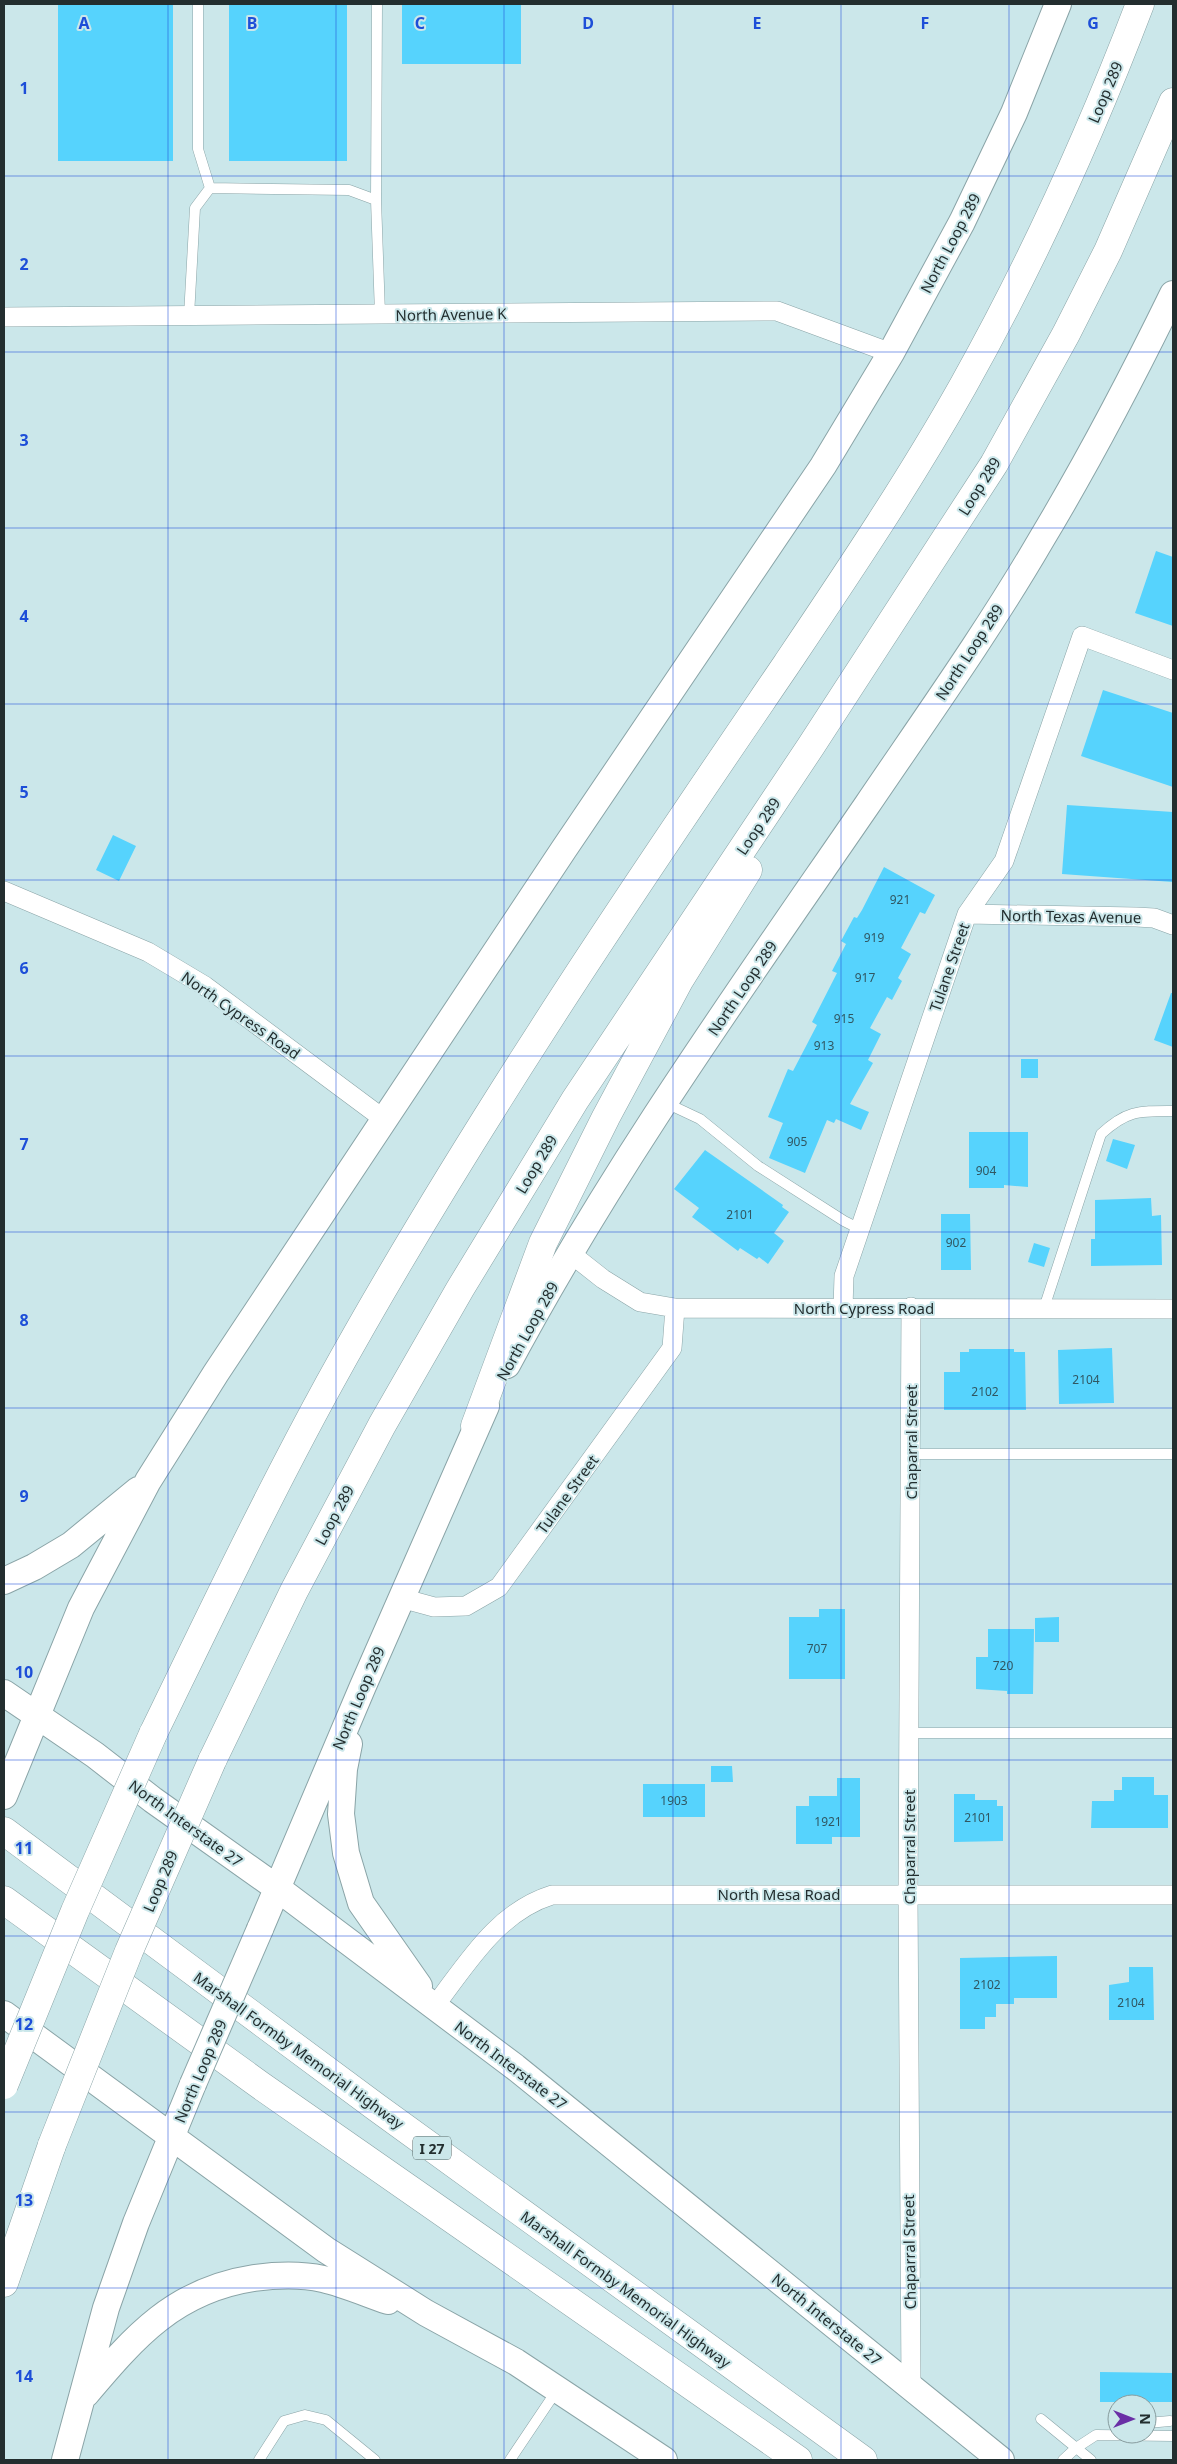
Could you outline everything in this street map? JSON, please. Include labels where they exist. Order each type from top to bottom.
[{"type":"highway","name":"Loop 289","points":[[4,2086],[75,1911],[152,1734],[328,1385],[416,1233],[547,1022],[828,602],[913,470],[963,386],[1058,201],[1112,77],[1140,4]]},
{"type":"highway","name":"Loop 289","points":[[4,2283],[52,2145],[129,1952],[212,1761],[294,1591],[382,1425],[460,1289],[575,1100],[812,746],[994,464],[1108,250],[1173,102]]},
{"type":"highway","points":[[475,1426],[544,1243],[602,1126],[680,979],[739,887],[812,746]]},
{"type":"highway","name":"Marshall Formby Memorial Highway","points":[[4,1831],[384,2113],[863,2460]]},
{"type":"highway","points":[[4,1900],[260,2085],[798,2460]]},
{"type":"main road","name":"North Loop 289","points":[[4,1796],[81,1608],[148,1481],[216,1373],[386,1120],[569,840],[823,466],[891,352],[962,222],[1014,112],[1058,4]]},
{"type":"main road","name":"North Loop 289","points":[[65,2460],[109,2299],[136,2223],[193,2084],[475,1426],[536,1311],[570,1253],[666,1103],[774,940],[930,712],[1040,542],[1122,397],[1173,294]]},
{"type":"main road","points":[[4,1581],[34,1567],[71,1545],[148,1481]]},
{"type":"main road","points":[[363,1686],[344,1769],[341,1814],[346,1853],[361,1903],[434,2007]]},
{"type":"main road","name":"North Interstate 27","points":[[4,1693],[37,1714],[277,1888],[515,2067],[1000,2460]]},
{"type":"main road","points":[[4,2014],[172,2139],[326,2250],[426,2313],[516,2362],[664,2460]]},
{"type":"main road","points":[[82,2398],[121,2352],[178,2304],[207,2289],[240,2280],[279,2275],[322,2279],[426,2313]]},
{"type":"street","name":"North Avenue K","points":[[4,317],[778,311],[891,352]]},
{"type":"street","name":"Tulane Street","points":[[843,1308],[844,1276],[967,914],[1004,861],[1082,636],[1173,670]]},
{"type":"street","name":"North Cypress Road","points":[[4,891],[148,952],[205,986],[386,1120]]},
{"type":"street","name":"North Texas Avenue","points":[[967,914],[1136,917],[1154,918],[1173,925]]},
{"type":"street","name":"North Cypress Road","points":[[570,1253],[603,1279],[640,1302],[675,1308],[1173,1309]]},
{"type":"street","name":"Chaparral Street","points":[[911,1307],[908,1894],[911,2387]]},
{"type":"street","name":"Tulane Street","points":[[401,1598],[434,1607],[466,1606],[499,1587],[672,1348],[675,1308]]},
{"type":"street","name":"North Mesa Road","points":[[434,2007],[505,1920],[535,1900],[552,1895],[1173,1895]]},
{"type":"lane","points":[[198,4],[198,148],[210,188]]},
{"type":"lane","points":[[377,4],[376,200],[380,314]]},
{"type":"lane","points":[[210,188],[349,190],[376,200]]},
{"type":"lane","points":[[189,316],[195,208],[210,188]]},
{"type":"lane","points":[[666,1103],[700,1120],[758,1166],[844,1221],[860,1228]]},
{"type":"lane","points":[[1044,1308],[1101,1134],[1113,1123],[1136,1111],[1173,1111]]},
{"type":"lane","points":[[911,1454],[1173,1454]]},
{"type":"lane","points":[[909,1733],[1173,1733]]},
{"type":"lane","points":[[510,2460],[558,2390]]},
{"type":"lane","points":[[259,2460],[284,2421],[305,2414],[326,2420],[375,2460]]},
{"type":"lane","points":[[1041,2419],[1091,2460]]},
{"type":"lane","points":[[1157,2422],[1170,2421]]},
{"type":"lane","points":[[1063,2460],[1076,2448],[1096,2435],[1107,2435]]},
{"type":"lane","points":[[1157,2436],[1173,2436]]},
{"type":"building","points":[[58,4],[173,4],[173,161],[58,161]]},
{"type":"building","points":[[229,4],[347,4],[347,161],[229,161]]},
{"type":"building","points":[[402,4],[521,4],[521,64],[402,64]]},
{"type":"building","points":[[1156,551],[1173,557],[1173,626],[1135,613]]},
{"type":"building","points":[[1103,690],[1173,713],[1173,787],[1081,756]]},
{"type":"building","points":[[1067,805],[1173,812],[1173,882],[1062,874]]},
{"type":"building","points":[[113,835],[136,846],[119,881],[96,870]]},
{"type":"building","points":[[884,867],[935,895],[925,914],[920,912],[901,948],[911,954],[898,978],[902,981],[892,1000],[887,997],[870,1028],[881,1034],[868,1060],[873,1063],[850,1104],[869,1112],[861,1130],[836,1119],[834,1123],[827,1120],[805,1173],[769,1158],[783,1123],[768,1117],[788,1069],[793,1071],[817,1025],[812,1022],[837,973],[832,971],[846,944],[841,941],[854,917],[857,918],[862,910]]},
{"type":"building","points":[[1171,993],[1173,993],[1173,1047],[1154,1040]]},
{"type":"building","points":[[1021,1059],[1038,1059],[1038,1078],[1021,1078]]},
{"type":"building","points":[[969,1132],[1028,1132],[1028,1187],[1004,1185],[1004,1188],[969,1188]]},
{"type":"building","points":[[1113,1139],[1135,1145],[1127,1169],[1106,1161]]},
{"type":"building","points":[[705,1150],[783,1205],[782,1207],[789,1212],[774,1233],[784,1241],[768,1264],[759,1257],[757,1259],[740,1248],[738,1251],[692,1217],[699,1208],[674,1189]]},
{"type":"building","points":[[1151,1198],[1152,1216],[1161,1215],[1162,1265],[1091,1266],[1091,1239],[1095,1239],[1095,1200]]},
{"type":"building","points":[[941,1214],[970,1214],[971,1270],[941,1270]]},
{"type":"building","points":[[1034,1243],[1050,1248],[1044,1267],[1028,1262]]},
{"type":"building","points":[[1112,1348],[1114,1403],[1059,1404],[1058,1350]]},
{"type":"building","points":[[969,1349],[1014,1349],[1014,1352],[1025,1352],[1026,1410],[944,1410],[944,1372],[960,1372],[960,1352],[969,1352]]},
{"type":"building","points":[[819,1609],[845,1609],[845,1679],[789,1679],[789,1617],[819,1617]]},
{"type":"building","points":[[1059,1617],[1059,1642],[1035,1642],[1035,1618]]},
{"type":"building","points":[[988,1629],[1034,1629],[1033,1694],[1007,1694],[1007,1691],[976,1689],[976,1657],[988,1657]]},
{"type":"building","points":[[711,1766],[732,1766],[733,1782],[711,1782]]},
{"type":"building","points":[[1122,1777],[1154,1777],[1154,1795],[1168,1795],[1168,1828],[1091,1828],[1092,1801],[1114,1801],[1114,1790],[1122,1790]]},
{"type":"building","points":[[837,1778],[860,1778],[860,1837],[832,1837],[832,1844],[796,1844],[796,1806],[809,1806],[809,1796],[837,1796]]},
{"type":"building","points":[[643,1784],[705,1784],[705,1817],[643,1817]]},
{"type":"building","points":[[954,1794],[975,1794],[975,1800],[997,1800],[997,1806],[1003,1806],[1003,1841],[954,1842]]},
{"type":"building","points":[[1057,1956],[1057,1998],[1014,1998],[1014,2004],[996,2004],[996,2017],[985,2017],[985,2029],[960,2029],[960,1958]]},
{"type":"building","points":[[1129,1967],[1153,1967],[1154,2020],[1109,2020],[1109,1985],[1129,1982]]},
{"type":"building","points":[[1100,2372],[1173,2373],[1173,2402],[1157,2402],[1157,2394],[1107,2394],[1107,2402],[1100,2402]]}]
